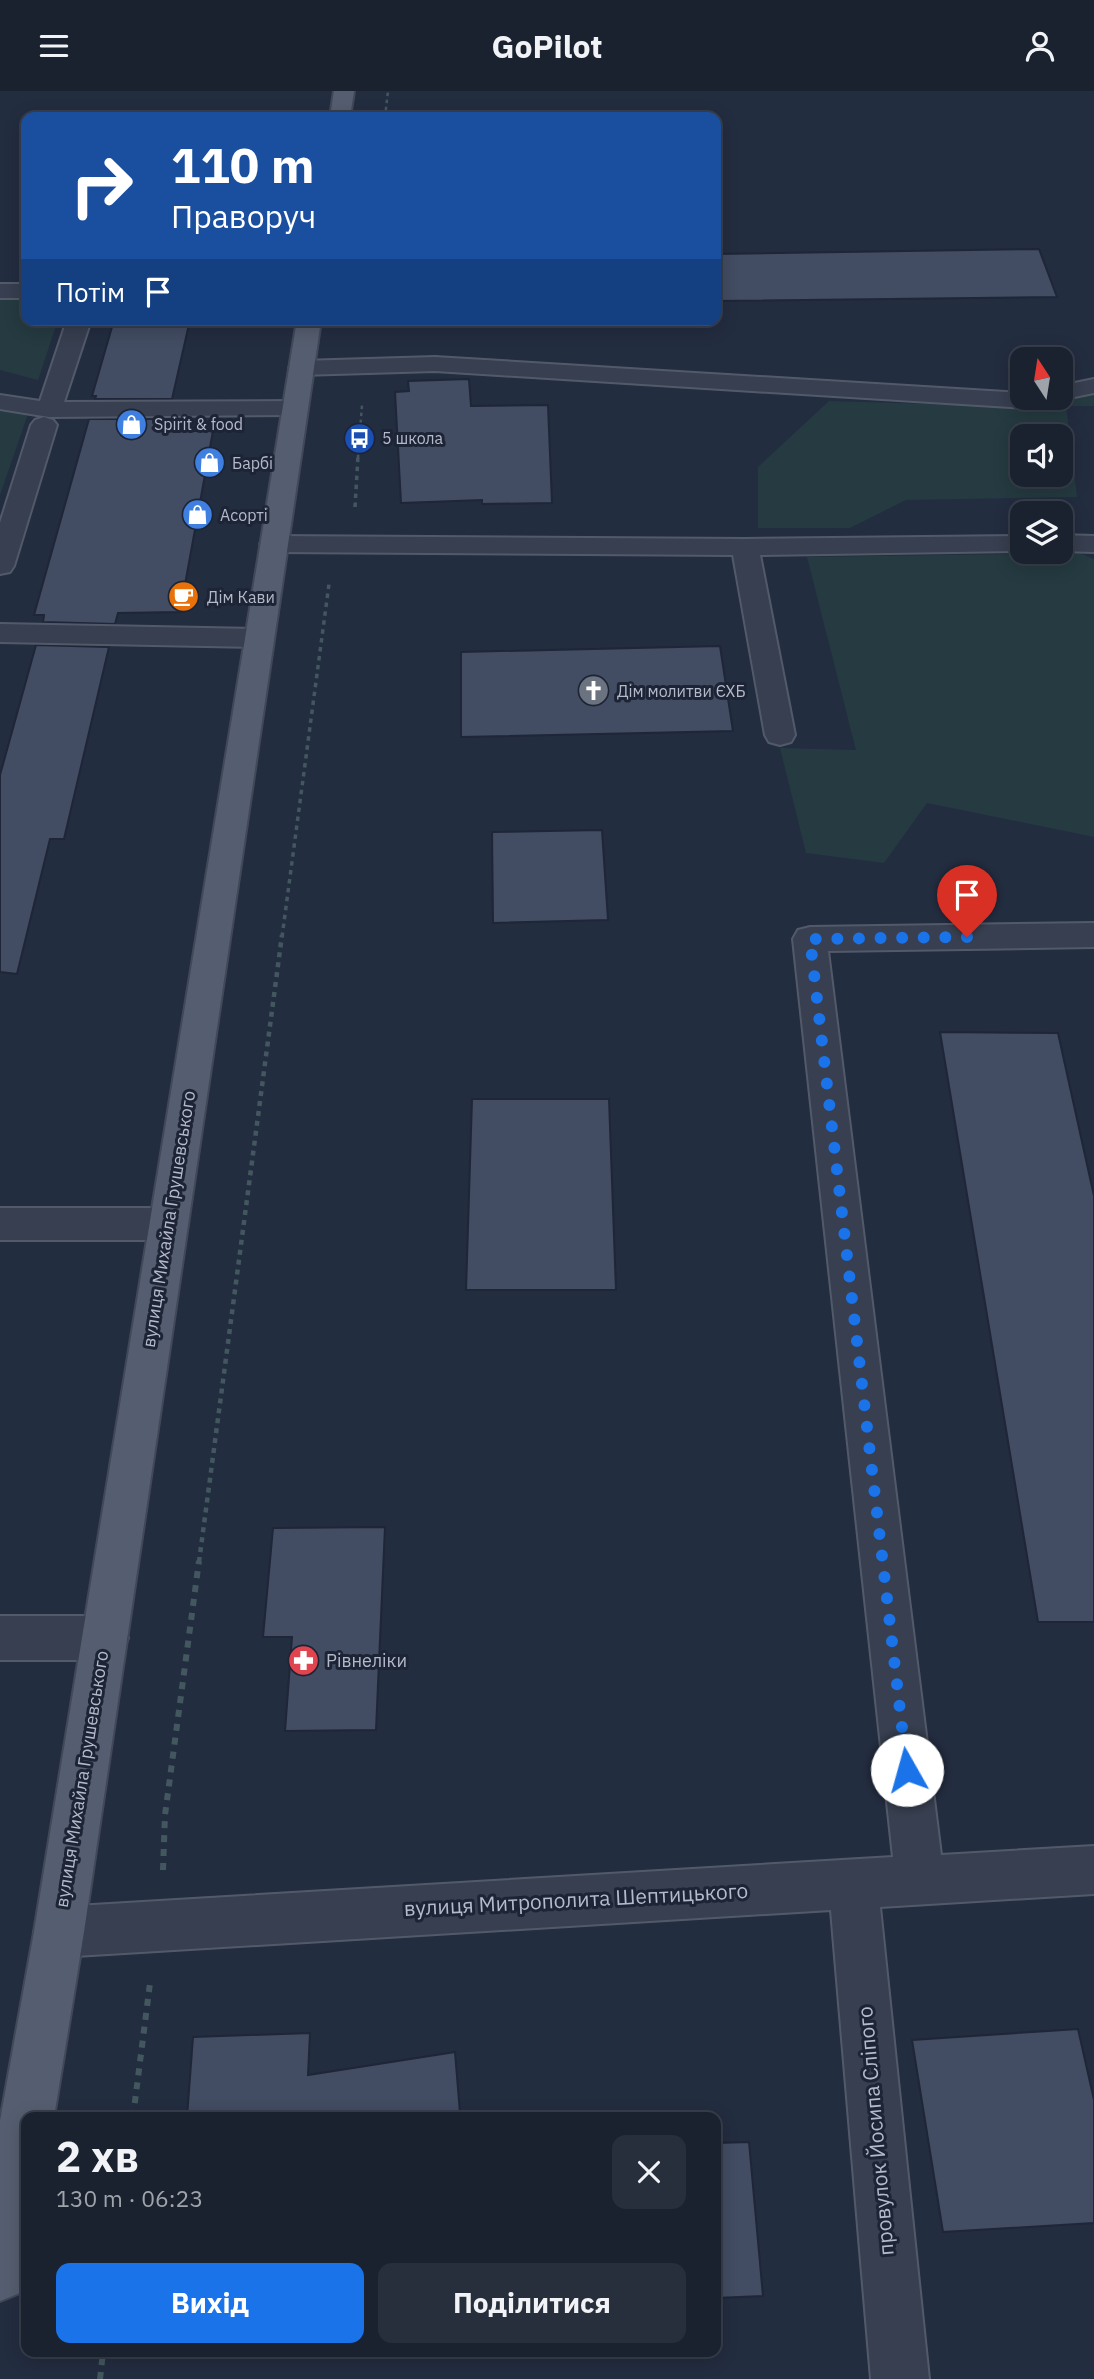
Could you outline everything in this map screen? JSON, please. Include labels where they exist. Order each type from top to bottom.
[{"type":"main road","points":[[341,112],[344,91]]},
{"type":"main road","name":"вулиця Михайла Грушевського","points":[[28,2112],[59,1932],[308,326]]},
{"type":"main road","name":"вулиця Михайла Грушевського","points":[[0,2273],[21,2154]]},
{"type":"street","points":[[0,291],[21,291]]},
{"type":"street","points":[[0,566],[77,326]]},
{"type":"street","points":[[302,367],[435,364],[1010,400]]},
{"type":"street","points":[[1073,390],[1094,386]]},
{"type":"street","points":[[0,402],[46,418],[295,408]]},
{"type":"street","points":[[1073,543],[1093,542]]},
{"type":"street","points":[[274,544],[745,547],[1010,544]]},
{"type":"street","points":[[745,547],[780,735]]},
{"type":"street","points":[[0,633],[260,638]]},
{"type":"street","points":[[920,1880],[810,939],[1094,935]]},
{"type":"street","points":[[0,1224],[169,1224]]},
{"type":"street","points":[[0,1638],[105,1638]]},
{"type":"street","name":"вулиця Митрополита Шептицького","points":[[59,1932],[1094,1870]]},
{"type":"street","name":"провулок Йосипа Сліпого","points":[[853,1884],[900,2379]]},
{"type":"path","points":[[134,2112],[158,1925],[169,1787],[329,585],[331,572],[353,530],[363,410],[358,388],[358,366]]},
{"type":"path","points":[[100,2379],[102,2357]]},
{"type":"green space","points":[[0,294],[21,294],[21,326],[56,326],[38,380],[0,370]]},
{"type":"green space","points":[[1094,394],[1094,406],[1073,406],[1073,398]]},
{"type":"green space","points":[[829,401],[1010,406],[1010,410],[1066,410],[1068,424],[1010,424],[1010,487],[1073,487],[1073,464],[1077,497],[906,500],[850,528],[758,528],[758,467]]},
{"type":"green space","points":[[0,404],[29,411],[0,495]]},
{"type":"green space","points":[[1073,553],[1094,559],[1094,837],[927,803],[884,863],[806,853],[780,748],[856,750],[807,557],[1010,554],[1010,564],[1073,564]]},
{"type":"building","points":[[1039,249],[1057,297],[721,301],[721,254]]},
{"type":"building","points":[[112,326],[189,326],[172,399],[95,399],[96,396],[92,396]]},
{"type":"building","points":[[469,379],[471,406],[548,405],[552,503],[482,504],[482,500],[401,503],[395,392],[409,391],[408,381]]},
{"type":"building","points":[[89,419],[167,419],[164,431],[213,431],[180,612],[118,613],[115,624],[43,622],[44,615],[34,615]]},
{"type":"building","points":[[36,645],[109,647],[64,839],[50,839],[17,974],[0,972],[0,775]]},
{"type":"building","name":"Дім молитви ЄХБ","points":[[720,646],[733,731],[461,737],[461,652]]},
{"type":"building","points":[[602,830],[608,920],[493,923],[492,832]]},
{"type":"building","points":[[940,1032],[1058,1033],[1094,1196],[1094,1622],[1038,1622]]},
{"type":"building","points":[[472,1099],[609,1099],[616,1290],[466,1290]]},
{"type":"building","points":[[385,1527],[376,1730],[285,1731],[292,1637],[263,1637],[273,1528]]},
{"type":"building","points":[[1078,2029],[1094,2100],[1094,2223],[943,2232],[912,2040]]},
{"type":"building","points":[[310,2033],[308,2075],[455,2052],[460,2112],[187,2112],[193,2037]]},
{"type":"building","points":[[749,2142],[763,2296],[721,2298],[721,2143]]},
{"type":"place","name":"Spirit & food","points":[[131,424]]},
{"type":"place","name":"5 школа","points":[[359,438]]},
{"type":"place","name":"Барбі","points":[[209,463]]},
{"type":"place","name":"Асорті","points":[[197,515]]},
{"type":"place","name":"Дім Кави","points":[[184,597]]},
{"type":"place","name":"Дім молитви ЄХБ","points":[[594,691]]},
{"type":"place","name":"Рівнеліки","points":[[303,1661]]},
{"type":"route","points":[[907,1770],[810,939],[967,937]]}]
